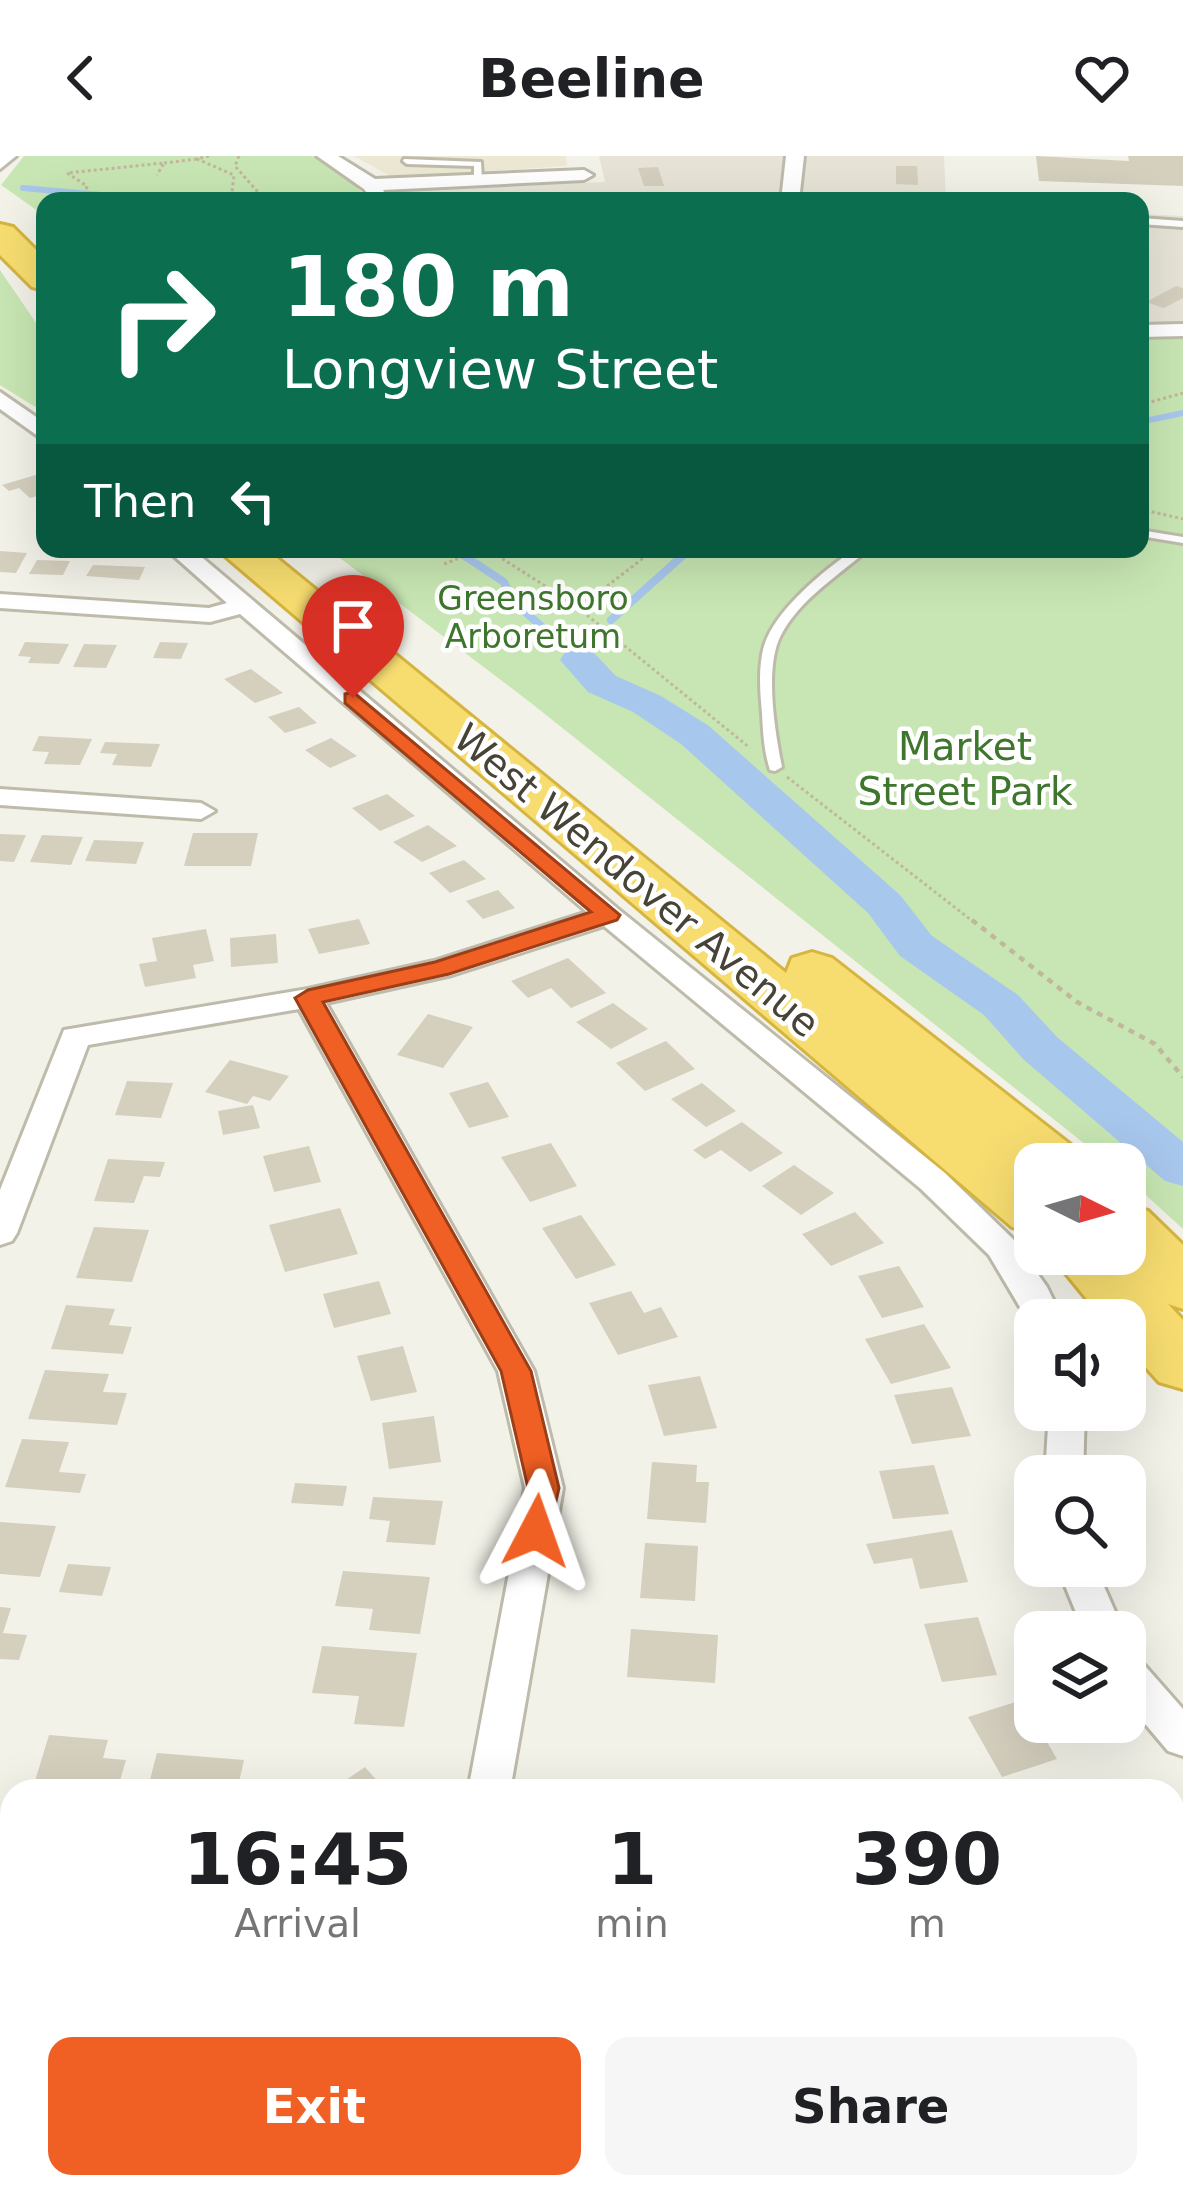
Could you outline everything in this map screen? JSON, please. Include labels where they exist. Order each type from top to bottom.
[{"type":"highway","points":[[0,208],[36,234]]},
{"type":"highway","points":[[0,235],[36,270]]},
{"type":"highway","name":"West Wendover Avenue","points":[[250,558],[1014,1193]]},
{"type":"highway","name":"West Wendover Avenue","points":[[298,558],[1028,1143]]},
{"type":"highway","points":[[1146,1248],[1183,1285]]},
{"type":"highway","points":[[1102,1275],[1183,1364]]},
{"type":"street","points":[[326,156],[376,192]]},
{"type":"street","points":[[791,192],[795,156]]},
{"type":"street","points":[[385,192],[587,173]]},
{"type":"street","points":[[1149,332],[1183,330]]},
{"type":"street","points":[[0,398],[36,427]]},
{"type":"street","points":[[188,558],[608,915],[933,1181],[1000,1247],[1036,1299]]},
{"type":"street","points":[[0,601],[210,615],[243,606]]},
{"type":"street","points":[[0,797],[201,811]]},
{"type":"street","points":[[0,1233],[75,1037],[308,998],[440,969],[608,915]]},
{"type":"street","points":[[308,998],[516,1371],[544,1488],[491,1779]]},
{"type":"street","points":[[1146,1695],[1183,1738]]},
{"type":"lane","points":[[407,161],[478,164],[478,180]]},
{"type":"lane","points":[[1149,222],[1183,224]]},
{"type":"lane","points":[[1149,534],[1183,540]]},
{"type":"lane","points":[[775,767],[766,683],[771,640],[827,575],[851,558]]},
{"type":"path","points":[[85,192],[87,186],[67,173],[91,166],[164,164],[209,156]]},
{"type":"path","points":[[239,156],[235,166],[259,192]]},
{"type":"path","points":[[197,159],[234,175],[232,192]]},
{"type":"path","points":[[157,175],[164,164]]},
{"type":"path","points":[[1149,402],[1183,393]]},
{"type":"path","points":[[1149,511],[1183,519]]},
{"type":"path","points":[[444,564],[459,558]]},
{"type":"path","points":[[500,558],[572,603],[1077,1002],[1155,1044],[1183,1078]]},
{"type":"path","points":[[572,603],[602,590],[643,558]]},
{"type":"shaded area","points":[[354,156],[566,156],[567,166],[392,177]]},
{"type":"shaded area","points":[[599,156],[944,156],[946,192],[396,191],[605,182]]},
{"type":"shaded area","points":[[1149,214],[1183,216],[1183,322],[1149,323]]},
{"type":"green space","points":[[24,156],[312,156],[344,172],[361,192],[36,192],[36,210],[1,185]]},
{"type":"green space","points":[[0,270],[36,323],[36,407],[0,385]]},
{"type":"green space","name":"Market Street Park","points":[[1183,335],[1183,1229],[1146,1195],[1146,1143],[1084,1143],[531,703],[340,558],[1149,558],[1149,337]]},
{"type":"building","points":[[1036,156],[1129,161],[1128,156],[1183,156],[1183,186],[1039,181]]},
{"type":"building","points":[[896,166],[917,166],[918,185],[896,184]]},
{"type":"building","points":[[658,167],[664,186],[644,186],[638,168]]},
{"type":"building","points":[[1176,286],[1183,288],[1183,298],[1164,308],[1149,300]]},
{"type":"building","points":[[36,475],[36,496],[30,498],[19,488],[9,491],[2,485]]},
{"type":"building","points":[[0,551],[27,553],[16,573],[0,572]]},
{"type":"building","points":[[37,560],[70,561],[63,575],[29,574]]},
{"type":"building","points":[[93,565],[145,567],[139,580],[86,576]]},
{"type":"building","points":[[25,642],[69,644],[59,664],[28,663],[31,657],[18,656]]},
{"type":"building","points":[[160,642],[188,643],[181,659],[153,658]]},
{"type":"building","points":[[84,644],[117,645],[106,668],[73,667]]},
{"type":"building","points":[[251,669],[283,693],[255,703],[224,679]]},
{"type":"building","points":[[299,707],[317,723],[285,733],[268,717]]},
{"type":"building","points":[[39,736],[92,739],[80,765],[44,764],[49,752],[32,751]]},
{"type":"building","points":[[331,738],[357,756],[330,768],[305,750]]},
{"type":"building","points":[[105,742],[160,744],[151,767],[112,765],[117,754],[100,753]]},
{"type":"building","points":[[387,794],[415,816],[380,831],[352,808]]},
{"type":"building","points":[[428,825],[457,846],[422,862],[393,842]]},
{"type":"building","points":[[193,833],[258,833],[251,866],[184,866]]},
{"type":"building","points":[[0,834],[26,835],[14,862],[0,861]]},
{"type":"building","points":[[42,835],[83,837],[71,865],[30,862]]},
{"type":"building","points":[[94,840],[144,842],[136,864],[85,861]]},
{"type":"building","points":[[464,860],[486,879],[450,893],[429,873]]},
{"type":"building","points":[[498,890],[515,908],[483,919],[466,901]]},
{"type":"building","points":[[359,919],[370,944],[319,954],[308,929]]},
{"type":"building","points":[[206,929],[214,961],[193,965],[196,978],[145,987],[139,964],[157,961],[152,938]]},
{"type":"building","points":[[276,934],[278,963],[231,967],[230,938]]},
{"type":"building","points":[[568,958],[606,993],[571,1008],[551,988],[528,998],[511,981]]},
{"type":"building","points":[[613,1003],[648,1029],[611,1049],[576,1022]]},
{"type":"building","points":[[428,1014],[473,1027],[443,1068],[397,1055]]},
{"type":"building","points":[[666,1041],[695,1069],[645,1091],[616,1063]]},
{"type":"building","points":[[230,1060],[289,1076],[270,1101],[253,1096],[247,1104],[205,1092]]},
{"type":"building","points":[[127,1081],[173,1083],[161,1118],[115,1115]]},
{"type":"building","points":[[488,1082],[509,1117],[469,1128],[449,1093]]},
{"type":"building","points":[[702,1083],[736,1111],[706,1127],[671,1099]]},
{"type":"building","points":[[253,1105],[260,1128],[223,1135],[218,1111]]},
{"type":"building","points":[[742,1122],[783,1153],[750,1172],[721,1150],[705,1159],[693,1150]]},
{"type":"building","points":[[551,1143],[577,1186],[530,1202],[501,1157]]},
{"type":"building","points":[[309,1146],[321,1182],[274,1192],[263,1156]]},
{"type":"building","points":[[108,1159],[165,1162],[160,1177],[144,1176],[134,1203],[94,1201]]},
{"type":"building","points":[[794,1165],[834,1193],[801,1215],[762,1186]]},
{"type":"building","points":[[340,1208],[358,1254],[285,1272],[269,1225]]},
{"type":"building","points":[[855,1212],[884,1243],[831,1266],[802,1234]]},
{"type":"building","points":[[581,1215],[616,1265],[576,1279],[542,1228]]},
{"type":"building","points":[[94,1227],[149,1230],[132,1282],[76,1278]]},
{"type":"building","points":[[899,1266],[924,1307],[882,1318],[858,1276]]},
{"type":"building","points":[[379,1281],[391,1314],[334,1328],[323,1294]]},
{"type":"building","points":[[631,1291],[644,1313],[661,1307],[678,1337],[618,1355],[589,1303]]},
{"type":"building","points":[[66,1305],[115,1309],[109,1325],[132,1327],[123,1354],[51,1349]]},
{"type":"building","points":[[924,1324],[951,1368],[891,1384],[865,1339]]},
{"type":"building","points":[[403,1346],[417,1392],[371,1401],[357,1356]]},
{"type":"building","points":[[45,1370],[109,1374],[103,1392],[127,1393],[117,1425],[28,1419]]},
{"type":"building","points":[[700,1376],[717,1428],[664,1436],[648,1385]]},
{"type":"building","points":[[952,1387],[971,1436],[912,1444],[894,1395]]},
{"type":"building","points":[[434,1416],[441,1462],[389,1469],[382,1423]]},
{"type":"building","points":[[22,1439],[69,1442],[59,1472],[86,1474],[80,1493],[5,1487]]},
{"type":"building","points":[[652,1462],[697,1465],[696,1482],[709,1482],[706,1523],[647,1519]]},
{"type":"building","points":[[934,1465],[949,1514],[893,1519],[879,1471]]},
{"type":"building","points":[[295,1483],[347,1486],[343,1506],[291,1503]]},
{"type":"building","points":[[373,1497],[443,1501],[435,1545],[386,1542],[390,1521],[369,1519]]},
{"type":"building","points":[[0,1522],[56,1526],[40,1577],[0,1574]]},
{"type":"building","points":[[952,1530],[968,1582],[920,1589],[912,1558],[874,1564],[866,1544]]},
{"type":"building","points":[[645,1543],[698,1546],[695,1601],[640,1598]]},
{"type":"building","points":[[68,1564],[111,1567],[102,1596],[59,1592]]},
{"type":"building","points":[[343,1571],[430,1577],[420,1634],[369,1630],[373,1609],[335,1606]]},
{"type":"building","points":[[0,1607],[11,1608],[3,1633],[27,1635],[19,1660],[0,1659]]},
{"type":"building","points":[[978,1617],[997,1675],[942,1682],[924,1624]]},
{"type":"building","points":[[631,1629],[718,1635],[715,1683],[627,1677]]},
{"type":"building","points":[[322,1646],[417,1653],[404,1727],[354,1724],[359,1696],[312,1693]]},
{"type":"building","points":[[1014,1703],[1014,1743],[1048,1743],[1057,1759],[1002,1777],[968,1717]]},
{"type":"building","points":[[49,1735],[108,1740],[103,1758],[126,1760],[120,1779],[36,1779]]},
{"type":"building","points":[[157,1753],[244,1760],[240,1779],[150,1779]]},
{"type":"building","points":[[365,1767],[376,1779],[348,1779]]},
{"type":"waterway","points":[[23,188],[68,192]]},
{"type":"waterway","points":[[1149,420],[1183,413]]},
{"type":"waterway","points":[[468,558],[504,582],[513,601],[579,660],[595,634]]},
{"type":"waterway","points":[[611,620],[680,558]]},
{"type":"waterway","points":[[579,660],[602,684],[647,704],[695,735],[884,904],[916,946],[1001,1005],[1040,1048],[1183,1169]]},
{"type":"route","points":[[353,698],[608,915],[440,969],[308,998],[516,1371],[544,1488],[536,1531]]},
{"type":"park label","name":"Greensboro Arboretum","points":[[533,617]]}]
